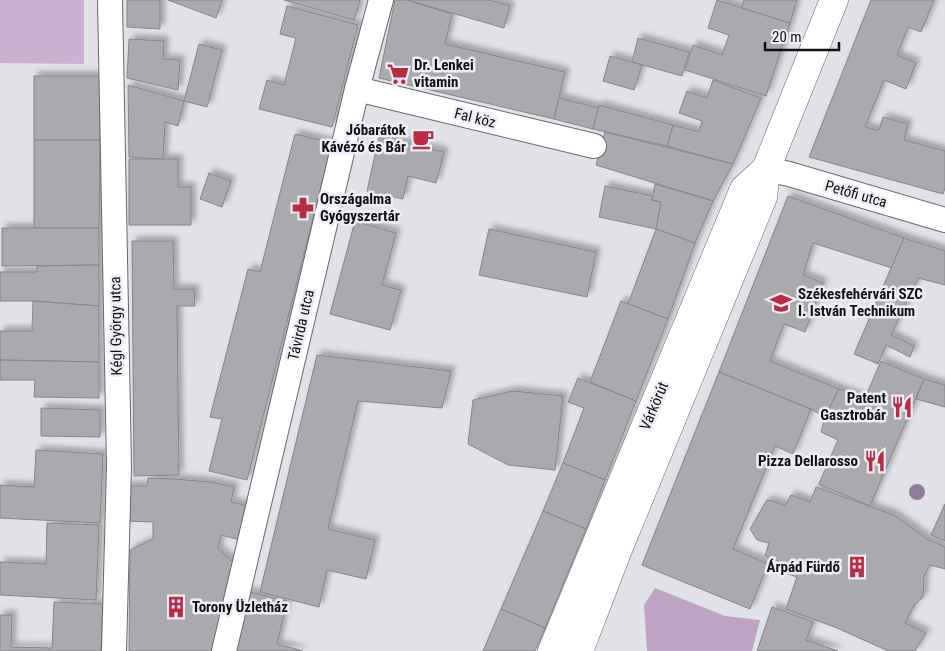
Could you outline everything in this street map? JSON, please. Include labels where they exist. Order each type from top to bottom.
[{"type":"street","name":"Kégl György utca","points":[[110,0],[118,466],[114,651]]},
{"type":"street","name":"Távirda utca","points":[[224,651],[357,89],[381,0]]},
{"type":"street","name":"Várkörút","points":[[579,651],[620,544],[762,197],[766,169],[834,0]]},
{"type":"street","name":"Fal köz","points":[[357,89],[594,146]]},
{"type":"street","name":"Várkörút","points":[[552,651],[744,189],[766,169]]},
{"type":"street","name":"Petőfi utca","points":[[766,169],[945,220]]},
{"type":"shaded area","points":[[0,0],[84,0],[84,64],[0,63]]},
{"type":"shaded area","points":[[655,588],[725,616],[760,620],[752,651],[647,651],[644,605]]},
{"type":"building","points":[[127,0],[160,0],[160,29],[127,27]]},
{"type":"building","points":[[168,0],[222,0],[216,18]]},
{"type":"building","points":[[284,0],[360,0],[354,20]]},
{"type":"building","points":[[395,0],[407,0],[452,14],[445,44],[565,72],[554,119],[379,78]]},
{"type":"building","points":[[407,0],[490,0],[510,6],[504,28]]},
{"type":"building","points":[[717,0],[790,23],[766,96],[685,70],[693,45],[722,55],[729,35],[708,28]]},
{"type":"building","points":[[744,0],[797,0],[790,23],[742,8]]},
{"type":"building","points":[[871,0],[934,0],[921,32],[908,27],[897,55],[916,63],[906,89],[884,80],[865,127],[879,130],[883,117],[908,124],[904,140],[945,151],[945,188],[943,194],[809,157]]},
{"type":"building","points":[[287,6],[358,25],[332,127],[259,109],[267,80],[284,85],[296,38],[280,34]]},
{"type":"building","points":[[638,38],[689,52],[682,76],[632,62]]},
{"type":"building","points":[[129,39],[164,41],[163,59],[180,60],[178,90],[127,78]]},
{"type":"building","points":[[199,44],[222,50],[207,107],[184,101]]},
{"type":"building","points":[[610,56],[642,65],[634,90],[603,81]]},
{"type":"building","points":[[34,76],[100,76],[100,140],[34,140]]},
{"type":"building","points":[[713,80],[761,98],[733,164],[667,146],[673,125],[699,132],[702,121],[679,113],[687,91],[707,98]]},
{"type":"building","points":[[128,85],[184,101],[178,126],[165,122],[163,159],[129,157]]},
{"type":"building","points":[[559,98],[599,108],[593,129],[554,119]]},
{"type":"building","points":[[599,105],[673,125],[667,146],[593,129]]},
{"type":"building","points":[[605,132],[733,164],[713,201],[596,165]]},
{"type":"building","points":[[295,134],[332,143],[247,480],[209,471],[222,419],[210,417],[248,269],[260,272]]},
{"type":"building","points":[[379,137],[444,152],[436,183],[408,176],[403,199],[367,191]]},
{"type":"building","points":[[34,140],[100,140],[99,228],[34,228]]},
{"type":"building","points":[[129,159],[178,159],[178,187],[191,187],[191,225],[129,225]]},
{"type":"building","points":[[209,173],[231,181],[222,207],[200,199]]},
{"type":"building","points":[[655,184],[713,201],[695,243],[656,229],[661,202],[652,200]]},
{"type":"building","points":[[605,186],[653,196],[652,200],[661,202],[656,229],[599,217]]},
{"type":"building","name":"Székesfehérvári SZC I. István Technikum","points":[[788,196],[904,238],[892,268],[813,243],[803,275],[823,283],[805,332],[784,324],[770,361],[839,389],[825,417],[811,409],[719,372]]},
{"type":"building","points":[[355,221],[396,233],[382,285],[401,290],[390,330],[330,314]]},
{"type":"building","points":[[2,228],[99,228],[99,265],[2,266]]},
{"type":"building","points":[[489,229],[596,252],[587,297],[479,275]]},
{"type":"building","points":[[656,229],[695,243],[668,319],[628,304]]},
{"type":"building","points":[[904,238],[945,251],[945,285],[918,278],[891,335],[914,346],[910,357],[886,345],[878,364],[854,354]]},
{"type":"building","points":[[132,241],[173,241],[174,289],[194,289],[195,306],[177,306],[179,475],[134,476]]},
{"type":"building","points":[[99,265],[99,306],[33,301],[0,301],[0,272],[37,272],[37,266]]},
{"type":"building","points":[[33,301],[99,306],[99,362],[0,360],[0,331],[32,331]]},
{"type":"building","points":[[621,301],[668,319],[636,401],[590,382]]},
{"type":"building","points":[[317,355],[451,371],[442,408],[358,401],[328,529],[375,540],[366,579],[327,570],[319,607],[260,592]]},
{"type":"building","points":[[0,360],[99,362],[99,398],[34,397],[35,380],[0,380]]},
{"type":"building","points":[[881,361],[924,379],[870,506],[819,484],[838,440],[821,432],[825,417],[839,389],[865,398]]},
{"type":"building","points":[[719,372],[811,409],[793,454],[775,446],[733,549],[768,564],[750,609],[642,565]]},
{"type":"building","points":[[578,378],[636,401],[605,480],[563,463],[584,408],[568,402]]},
{"type":"building","points":[[924,379],[945,385],[945,407],[916,399]]},
{"type":"building","points":[[513,391],[563,396],[555,470],[508,465],[468,444],[473,400]]},
{"type":"building","points":[[41,408],[100,410],[100,437],[41,436]]},
{"type":"building","points":[[36,450],[103,454],[100,523],[0,518],[0,485],[34,487]]},
{"type":"building","points":[[563,463],[605,480],[586,529],[543,511]]},
{"type":"building","name":"Torony Üzletház","points":[[148,478],[211,482],[234,487],[231,502],[252,507],[244,541],[221,535],[218,549],[233,562],[212,651],[129,651],[130,550],[153,539],[153,522],[126,521],[126,486],[147,486]]},
{"type":"building","name":"Árpád Fürdő","points":[[816,487],[894,515],[927,539],[945,547],[945,569],[930,565],[924,576],[923,597],[915,604],[905,623],[926,633],[915,651],[888,651],[837,628],[786,609],[797,577],[782,572],[786,565],[765,556],[769,543],[757,540],[750,529],[767,500],[785,506],[791,495],[810,502]]},
{"type":"building","points":[[945,504],[945,541],[931,535]]},
{"type":"building","points":[[543,511],[586,529],[545,628],[501,609]]},
{"type":"building","points":[[47,523],[99,525],[96,600],[0,595],[0,562],[46,564]]},
{"type":"building","points":[[246,591],[287,601],[277,644],[303,651],[231,651]]},
{"type":"building","points":[[54,602],[103,604],[101,651],[0,651],[0,615],[12,615],[11,647],[52,648]]},
{"type":"building","points":[[772,607],[813,622],[806,640],[838,651],[757,651]]},
{"type":"building","points":[[501,609],[545,628],[535,651],[483,651]]},
{"type":"place","name":"Dr. Lenkei vitamin","points":[[398,74]]},
{"type":"place","name":"Jóbarátok Kávézó és Bár","points":[[423,139]]},
{"type":"place","name":"Országalma Gyógyszertár","points":[[303,208]]},
{"type":"place","name":"Székesfehérvári SZC I. István Technikum","points":[[781,303]]},
{"type":"place","name":"Patent Gasztrobár","points":[[902,407]]},
{"type":"place","name":"Pizza Dellarosso","points":[[875,461]]},
{"type":"place","name":"Árpád Fürdő","points":[[857,567]]},
{"type":"place","name":"Torony Üzletház","points":[[176,607]]}]
